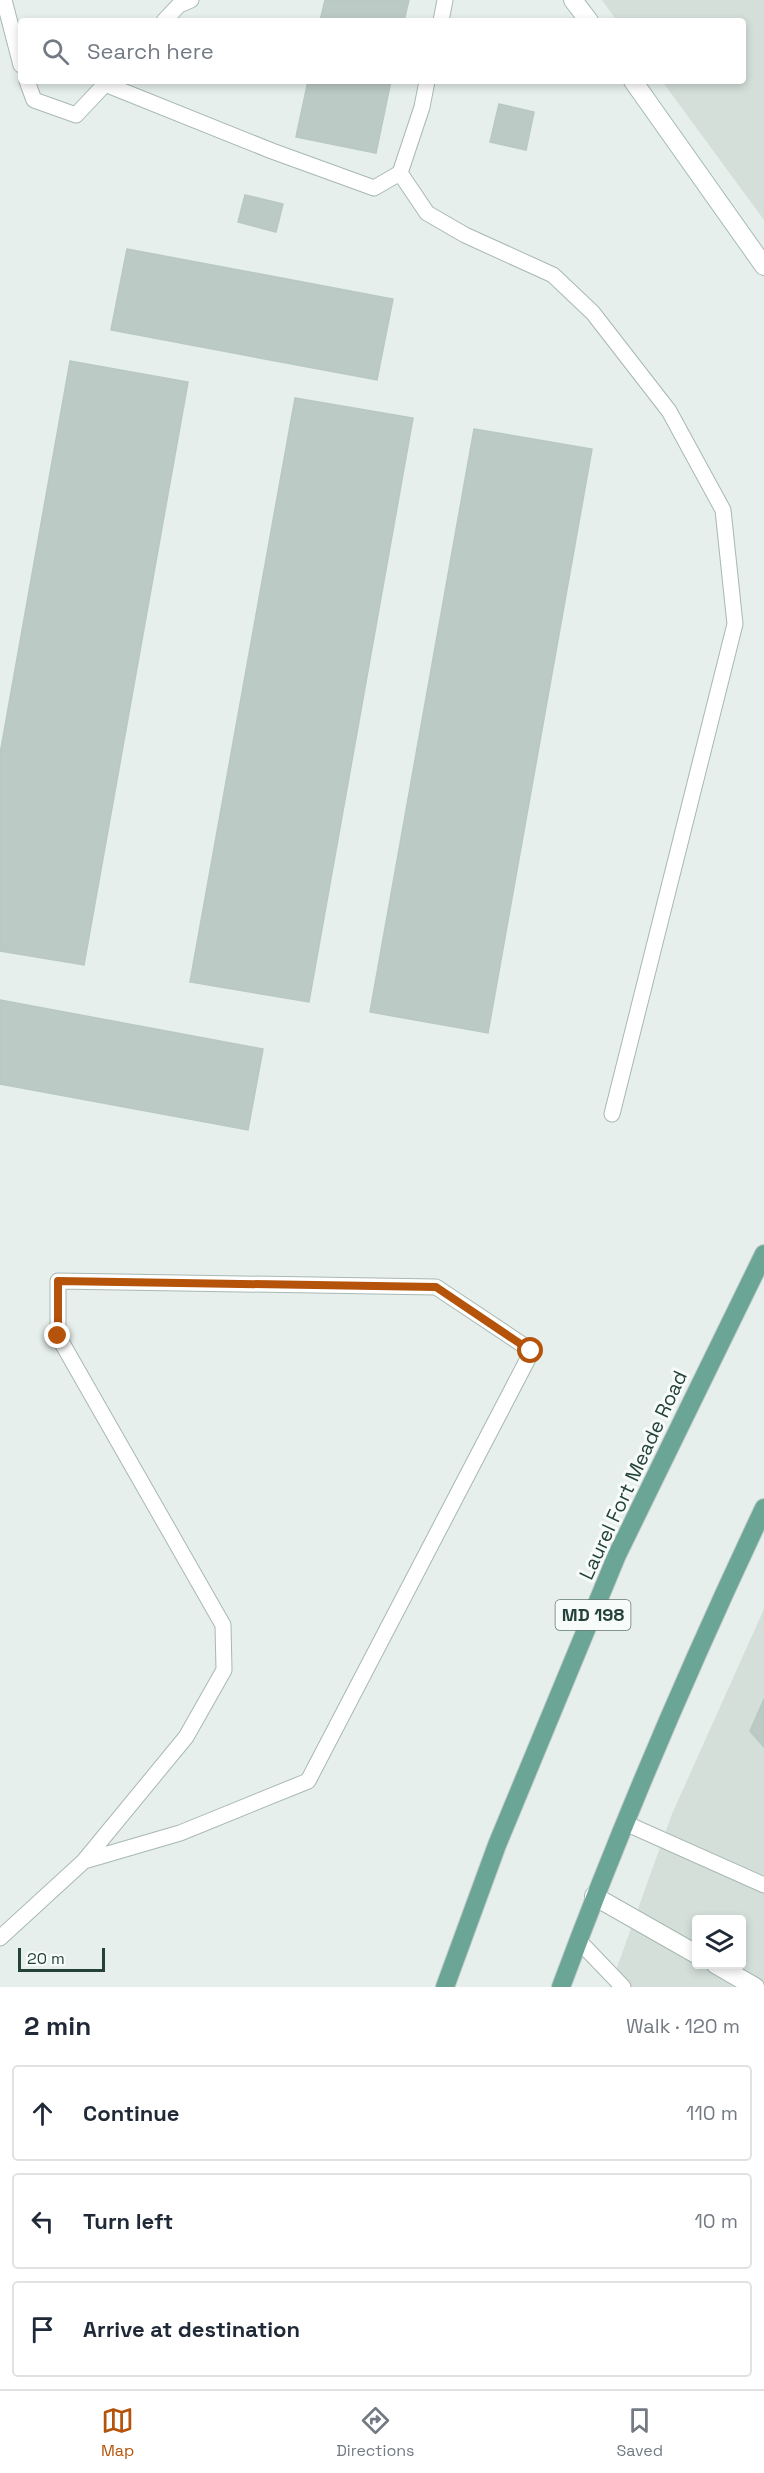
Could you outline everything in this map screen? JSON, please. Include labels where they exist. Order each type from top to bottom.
[{"type":"main road","name":"Laurel Fort Meade Road","points":[[445,1987],[497,1845],[617,1555],[764,1254]]},
{"type":"main road","points":[[561,1987],[594,1896],[716,1608],[764,1508]]},
{"type":"street","points":[[573,0],[587,18]]},
{"type":"street","points":[[635,84],[764,266]]},
{"type":"street","points":[[594,1896],[692,1952]]},
{"type":"street","points":[[722,1969],[755,1987]]},
{"type":"lane","points":[[4,0],[18,54]]},
{"type":"lane","points":[[167,18],[180,5],[191,0]]},
{"type":"lane","points":[[442,18],[445,0]]},
{"type":"lane","points":[[28,84],[34,100],[76,115],[105,84]]},
{"type":"lane","points":[[112,84],[272,151],[374,188],[400,173],[422,107],[426,84]]},
{"type":"lane","points":[[400,173],[427,213],[465,235],[553,275],[593,313],[669,411],[723,510],[735,624],[612,1114]]},
{"type":"lane","points":[[0,1938],[84,1861],[186,1737],[224,1670],[223,1625],[58,1336],[58,1281],[436,1287],[531,1351],[308,1781],[180,1833],[84,1861]]},
{"type":"lane","points":[[625,1823],[764,1885]]},
{"type":"lane","points":[[578,1940],[622,1987]]},
{"type":"shaded area","points":[[602,0],[764,0],[764,220],[664,84],[746,84],[746,18],[615,18]]},
{"type":"shaded area","points":[[764,1609],[764,1987],[610,1987],[672,1814]]},
{"type":"building","points":[[325,0],[409,0],[405,18],[321,18]]},
{"type":"building","points":[[307,84],[390,84],[376,153],[296,137]]},
{"type":"building","points":[[499,104],[534,112],[526,150],[490,142]]},
{"type":"building","points":[[245,195],[283,204],[276,232],[238,222]]},
{"type":"building","points":[[127,249],[393,299],[377,380],[111,330]]},
{"type":"building","points":[[70,361],[188,382],[84,965],[0,951],[0,754]]},
{"type":"building","points":[[295,398],[413,418],[309,1002],[190,982]]},
{"type":"building","points":[[474,429],[592,449],[488,1033],[370,1012]]},
{"type":"building","points":[[0,1000],[263,1049],[248,1130],[0,1084]]},
{"type":"building","points":[[764,1699],[764,1747],[750,1731]]},
{"type":"route","points":[[58,1336],[58,1281],[436,1287],[531,1351]]}]
